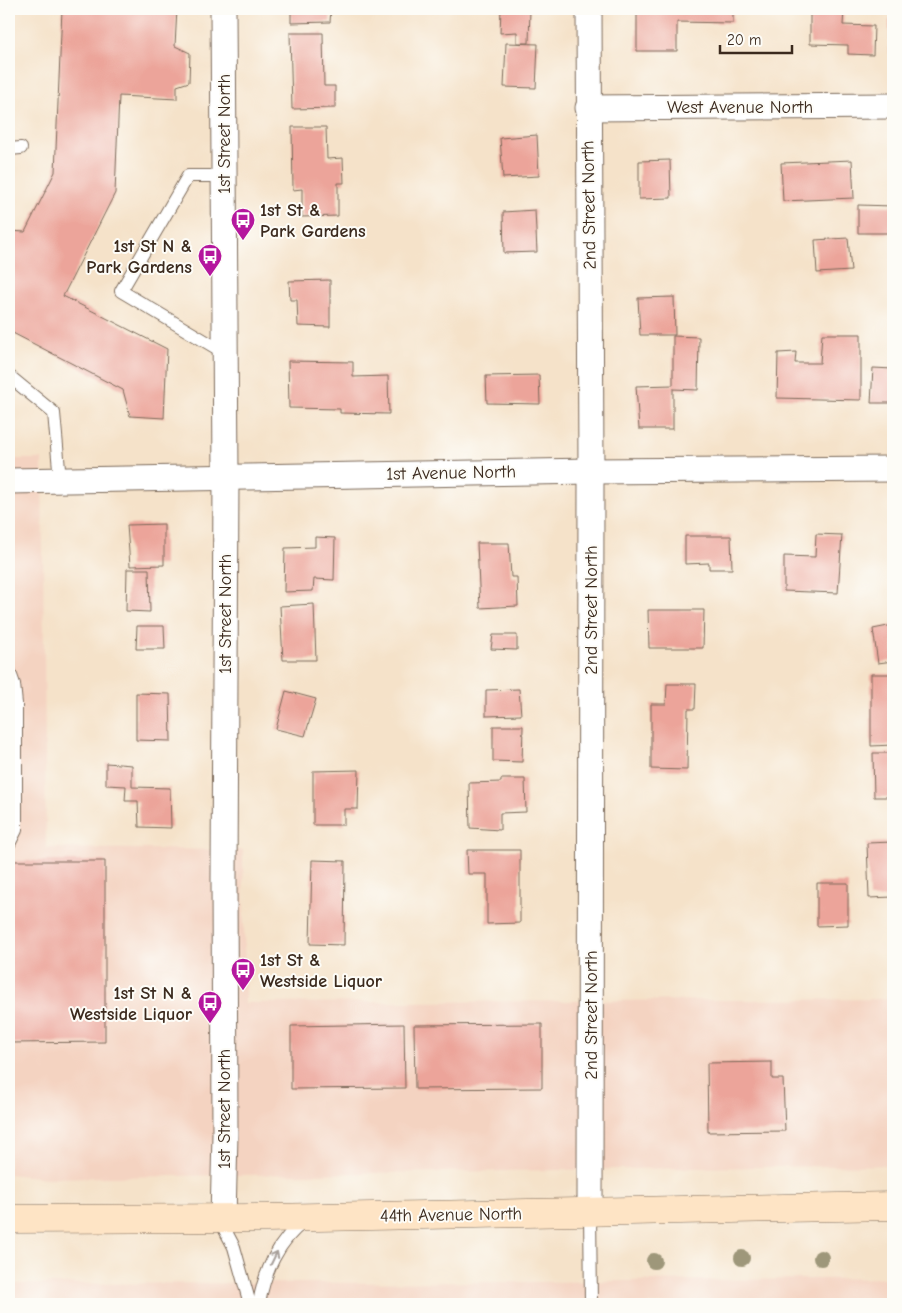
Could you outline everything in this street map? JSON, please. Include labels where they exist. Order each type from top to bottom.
[{"type":"main road","name":"44th Avenue North","points":[[9,1219],[310,1218],[893,1206]]},
{"type":"street","name":"1st Street North","points":[[223,9],[226,476],[225,1134],[223,1219]]},
{"type":"street","name":"2nd Street North","points":[[589,9],[591,471],[590,1212]]},
{"type":"street","name":"West Avenue North","points":[[588,108],[893,106]]},
{"type":"street","name":"1st Avenue North","points":[[9,480],[591,471],[893,470]]},
{"type":"lane","points":[[224,176],[188,176],[121,291],[225,353]]},
{"type":"lane","points":[[9,376],[54,413],[60,480]]},
{"type":"lane","points":[[9,670],[14,684],[16,704],[16,830],[9,844]]},
{"type":"lane","points":[[590,1212],[591,1304]]},
{"type":"lane","points":[[259,1304],[264,1281],[277,1252],[293,1231],[310,1218]]},
{"type":"lane","points":[[223,1219],[225,1230],[234,1247],[250,1304]]},
{"type":"shaded area","points":[[9,459],[42,459],[46,848],[243,850],[245,1003],[893,999],[893,1165],[46,1178],[9,1174]]},
{"type":"shaded area","points":[[893,1278],[893,1304],[9,1304],[9,1284],[538,1282]]},
{"type":"building","points":[[62,9],[177,9],[175,46],[190,53],[189,82],[177,86],[177,99],[119,96],[115,193],[63,296],[167,349],[164,418],[130,416],[123,390],[9,331],[9,231],[25,232],[55,172]]},
{"type":"building","points":[[291,9],[331,9],[330,22],[291,23]]},
{"type":"building","points":[[501,9],[530,9],[529,43],[517,43],[517,32],[500,33]]},
{"type":"building","points":[[637,9],[733,9],[733,23],[677,22],[677,51],[637,51]]},
{"type":"building","points":[[810,9],[844,9],[843,25],[874,26],[873,55],[848,54],[848,45],[810,44]]},
{"type":"building","points":[[889,20],[893,20],[893,53],[889,53]]},
{"type":"building","points":[[290,33],[323,33],[324,86],[335,86],[335,108],[292,109]]},
{"type":"building","points":[[506,43],[538,44],[536,88],[504,87]]},
{"type":"building","points":[[292,127],[326,127],[327,159],[343,158],[344,183],[338,183],[338,216],[302,217],[302,189],[293,190]]},
{"type":"building","points":[[537,135],[539,176],[503,178],[500,138]]},
{"type":"building","points":[[670,160],[671,198],[639,199],[639,161]]},
{"type":"building","points":[[852,160],[854,198],[783,201],[781,163]]},
{"type":"building","points":[[858,205],[893,206],[893,233],[858,233]]},
{"type":"building","points":[[535,210],[537,252],[504,253],[503,212]]},
{"type":"building","points":[[848,238],[851,271],[817,273],[815,240]]},
{"type":"building","points":[[330,280],[330,327],[298,326],[297,300],[290,300],[289,281]]},
{"type":"building","points":[[674,297],[675,335],[640,335],[638,298]]},
{"type":"building","points":[[822,334],[861,334],[861,400],[777,398],[778,353],[796,352],[795,363],[820,363]]},
{"type":"building","points":[[673,336],[699,337],[698,390],[673,389],[673,429],[639,429],[636,386],[673,385]]},
{"type":"building","points":[[288,361],[353,362],[353,377],[388,376],[389,414],[340,413],[340,409],[289,408]]},
{"type":"building","points":[[873,368],[893,369],[893,403],[871,403]]},
{"type":"building","points":[[539,375],[540,404],[487,403],[486,376]]},
{"type":"building","points":[[164,524],[164,565],[130,566],[127,525]]},
{"type":"building","points":[[816,534],[842,535],[838,593],[784,591],[784,556],[815,557]]},
{"type":"building","points":[[685,536],[731,536],[732,569],[709,569],[709,563],[685,564]]},
{"type":"building","points":[[315,537],[335,538],[334,580],[314,579],[313,591],[284,592],[285,548],[315,547]]},
{"type":"building","points":[[477,543],[509,543],[511,577],[517,577],[518,606],[480,608]]},
{"type":"building","points":[[127,569],[149,569],[150,612],[126,611]]},
{"type":"building","points":[[314,604],[316,660],[283,660],[280,606]]},
{"type":"building","points":[[648,610],[704,610],[703,648],[649,648]]},
{"type":"building","points":[[893,625],[893,661],[878,663],[873,629]]},
{"type":"building","points":[[137,626],[164,626],[165,649],[136,649]]},
{"type":"building","points":[[493,635],[517,635],[517,650],[491,649]]},
{"type":"building","points":[[871,674],[893,674],[893,745],[871,746]]},
{"type":"building","points":[[667,684],[696,684],[695,709],[688,709],[687,770],[651,769],[651,704],[666,704]]},
{"type":"building","points":[[519,689],[521,715],[486,716],[486,690]]},
{"type":"building","points":[[286,691],[316,699],[305,736],[276,729]]},
{"type":"building","points":[[136,693],[170,694],[171,741],[136,740]]},
{"type":"building","points":[[493,726],[523,726],[522,762],[493,761]]},
{"type":"building","points":[[873,753],[893,753],[893,797],[874,797]]},
{"type":"building","points":[[106,763],[132,765],[132,787],[170,788],[171,828],[139,827],[138,801],[125,801],[126,786],[106,785]]},
{"type":"building","points":[[359,770],[358,809],[344,809],[344,825],[313,825],[313,771]]},
{"type":"building","points":[[501,779],[525,779],[526,812],[500,813],[500,830],[470,828],[469,783],[501,782]]},
{"type":"building","points":[[893,842],[893,897],[869,898],[867,843]]},
{"type":"building","points":[[467,850],[520,850],[520,923],[487,924],[487,874],[468,874]]},
{"type":"building","points":[[312,860],[345,861],[344,945],[310,944]]},
{"type":"building","points":[[9,861],[105,861],[105,1042],[9,1043]]},
{"type":"building","points":[[817,883],[848,883],[848,925],[817,926]]},
{"type":"building","points":[[404,1024],[405,1088],[291,1089],[291,1026]]},
{"type":"building","points":[[542,1024],[542,1088],[415,1089],[414,1025]]},
{"type":"building","points":[[772,1062],[772,1079],[783,1079],[785,1131],[708,1132],[707,1063]]},
{"type":"place","name":"1st St & Park Gardens","points":[[243,241]]},
{"type":"place","name":"1st St N & Park Gardens","points":[[210,277]]},
{"type":"place","name":"1st St & Westside Liquor","points":[[243,991]]},
{"type":"place","name":"1st St N & Westside Liquor","points":[[210,1024]]}]
